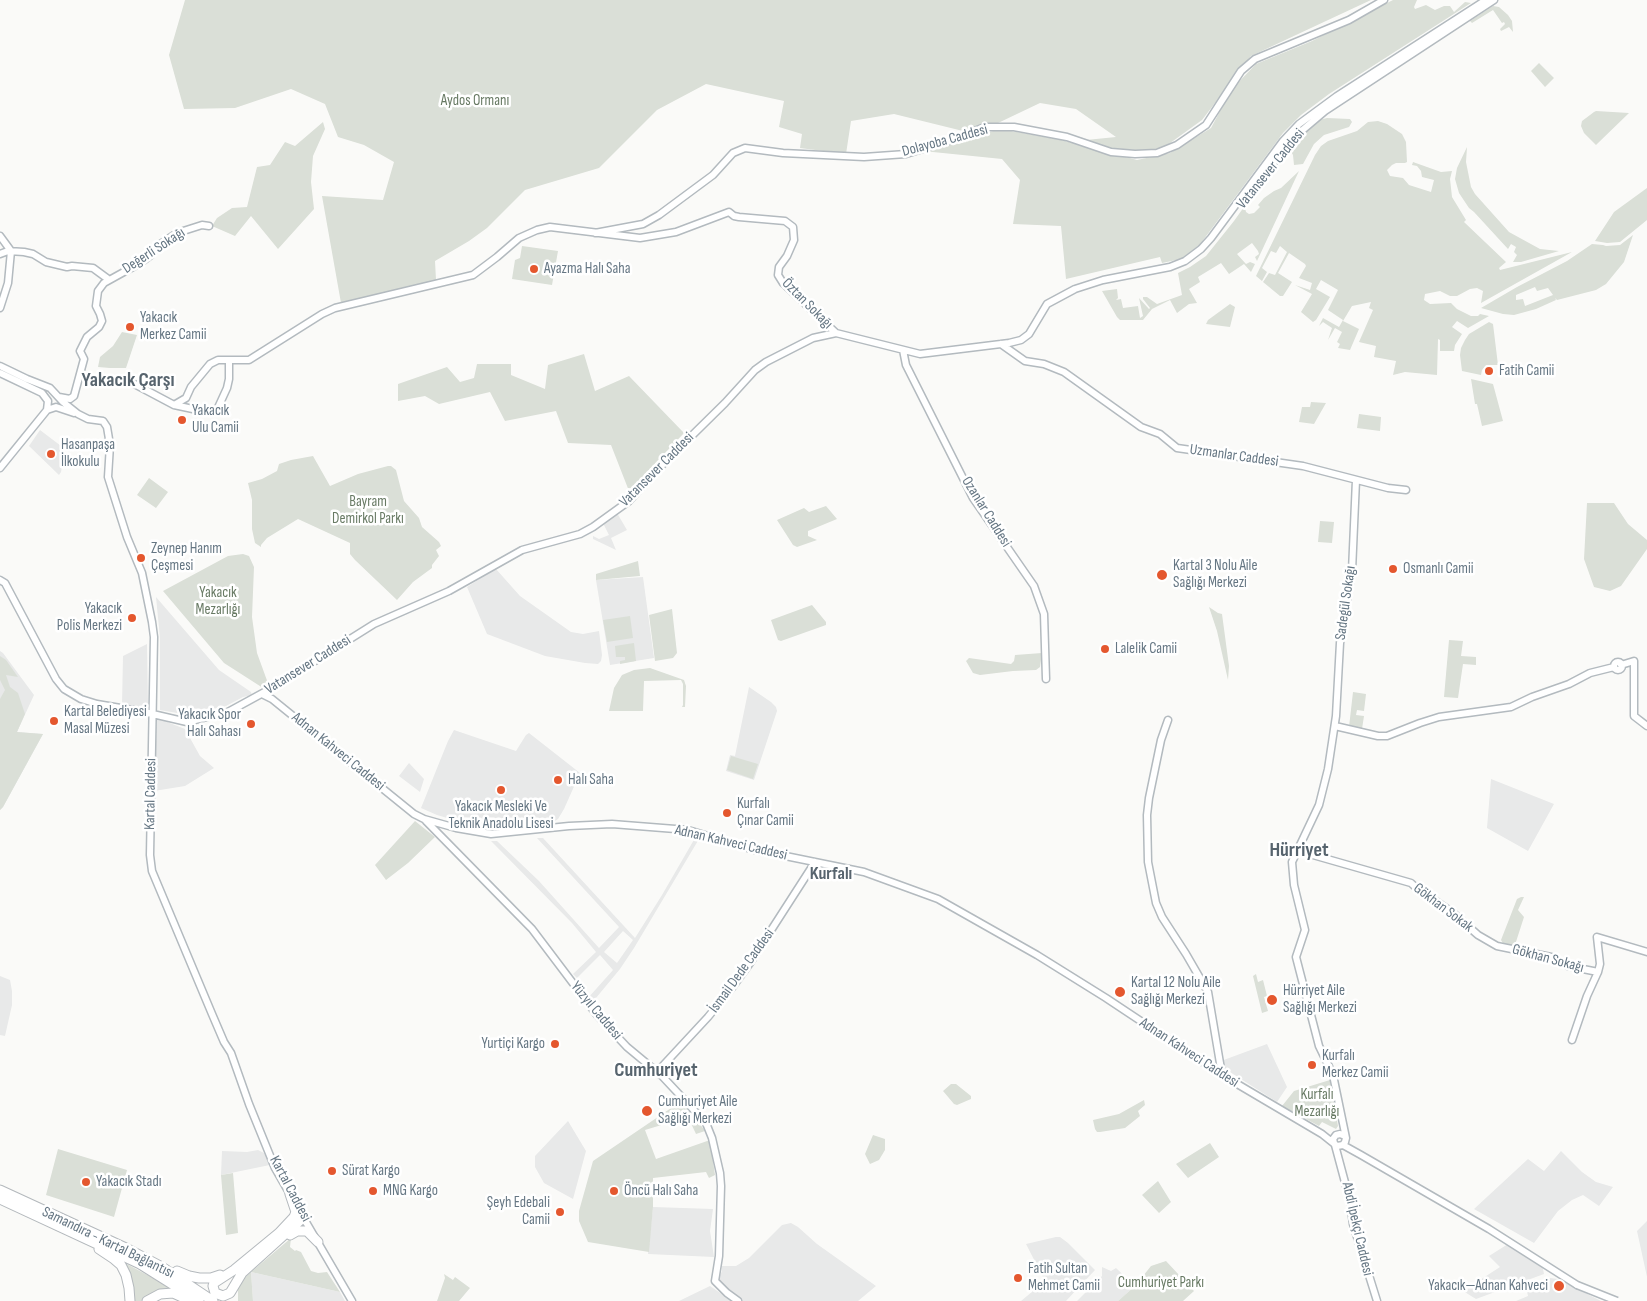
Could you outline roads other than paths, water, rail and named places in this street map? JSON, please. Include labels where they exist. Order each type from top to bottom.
[{"type":"highway","name":"Samandıra - Kartal Bağlantısı","points":[[0,1190],[126,1248],[162,1267],[214,1301]]},
{"type":"highway","points":[[290,1194],[296,1212],[294,1217],[234,1270],[214,1283],[214,1290],[220,1296],[228,1295],[233,1290],[242,1273],[304,1217]]},
{"type":"highway","points":[[0,1200],[18,1211],[95,1247],[114,1259],[121,1265],[126,1275],[130,1288],[130,1301]]},
{"type":"highway","name":"Samandıra - Kartal Bağlantısı","points":[[0,1200],[140,1264],[199,1301]]},
{"type":"highway","points":[[35,1206],[76,1220],[138,1249],[189,1276],[211,1278],[234,1270]]},
{"type":"highway","points":[[294,1217],[304,1217]]},
{"type":"highway","points":[[281,1239],[303,1230],[312,1234],[318,1242]]},
{"type":"highway","points":[[236,1301],[237,1280]]},
{"type":"highway","points":[[147,1301],[160,1294],[173,1293],[191,1301]]},
{"type":"street","name":"Dolayoba Caddesi","points":[[595,233],[643,224],[659,215],[713,175],[733,153],[745,148],[792,154],[864,157],[906,154],[955,140],[985,127],[1014,127],[1067,137],[1111,152],[1157,153],[1177,145],[1206,125],[1241,70],[1255,59],[1349,20],[1384,0]]},
{"type":"street","name":"Vatansever Caddesi","points":[[0,580],[8,588],[56,679],[64,689],[81,699],[187,722],[228,712],[262,694],[374,624],[450,591],[522,550],[580,534],[594,527],[629,501],[754,370],[813,338],[836,333],[920,354],[1022,340],[1047,304],[1052,300],[1075,289],[1103,280],[1170,267],[1192,256],[1211,238],[1286,137],[1299,124],[1486,0]]},
{"type":"street","name":"Vatansever Caddesi","points":[[1323,108],[1339,100],[1494,0]]},
{"type":"street","name":"Öztan Sokağı","points":[[595,233],[625,238],[655,236],[676,232],[729,212],[739,217],[785,221],[793,226],[794,240],[788,256],[779,267],[778,275],[783,283],[836,333]]},
{"type":"street","name":"Değerli Sokağı","points":[[57,395],[68,399],[73,398],[84,362],[80,352],[83,344],[87,337],[99,327],[102,321],[96,306],[98,291],[104,283],[108,279],[140,263],[151,255],[159,245],[177,233],[202,225],[209,226]]},
{"type":"street","points":[[174,405],[186,398],[191,387],[210,364],[218,360],[249,360],[318,316],[335,308],[473,275],[498,257],[519,238],[537,230],[557,228],[595,233]]},
{"type":"street","points":[[0,236],[11,251],[8,283],[0,308]]},
{"type":"street","points":[[0,254],[11,251],[33,254],[46,262],[67,268],[72,266],[94,268],[108,279]]},
{"type":"street","name":"Uzmanlar Caddesi","points":[[1001,344],[1025,362],[1044,364],[1064,372],[1141,427],[1160,434],[1177,448],[1302,466],[1406,490]]},
{"type":"street","name":"Ozanlar Caddesi","points":[[902,350],[906,365],[973,498],[1034,586],[1044,614],[1046,679]]},
{"type":"street","points":[[126,379],[174,405],[216,412],[227,388],[229,360]]},
{"type":"street","points":[[0,366],[27,380],[49,387],[78,414]]},
{"type":"street","points":[[0,373],[45,397],[52,398],[57,395]]},
{"type":"street","points":[[47,410],[45,390],[49,387]]},
{"type":"street","points":[[0,468],[47,410],[56,407],[78,414]]},
{"type":"street","name":"Kartal Caddesi","points":[[78,414],[88,419],[103,421],[107,427],[110,445],[108,477],[127,536],[142,573],[150,606],[154,637],[151,715],[150,855],[152,871],[231,1053],[275,1168],[352,1301]]},
{"type":"street","name":"Sadegül Sokağı","points":[[1335,726],[1340,643],[1352,571],[1356,480]]},
{"type":"street","points":[[1617,1301],[1577,1285],[1489,1228],[1361,1155],[1340,1141],[1342,1124],[1332,1075],[1319,1046],[1296,957],[1305,930],[1294,885],[1292,862],[1299,851],[1319,805],[1328,769],[1335,726],[1378,736],[1387,736],[1439,717],[1512,707],[1532,697],[1569,684],[1590,672],[1614,667],[1618,670],[1621,665],[1634,661],[1634,716],[1647,726]]},
{"type":"street","name":"Adnan Kahveci Caddesi","points":[[262,694],[272,699],[414,814],[424,819],[456,828],[491,834],[569,826],[612,824],[671,828],[696,832],[751,849],[864,872],[938,899],[1038,955],[1222,1075],[1322,1134],[1340,1141]]},
{"type":"street","points":[[1168,720],[1161,740],[1149,798],[1147,815],[1148,862],[1156,903],[1162,918],[1208,992],[1222,1075]]},
{"type":"street","name":"Yüzyıl Caddesi","points":[[424,819],[532,929],[597,1015],[627,1047],[658,1072],[706,1123],[712,1138],[721,1186],[719,1256],[715,1281],[738,1301]]},
{"type":"street","name":"Gökhan Sokak","points":[[1299,851],[1411,883],[1422,894],[1430,897],[1453,913],[1478,935],[1498,946]]},
{"type":"street","name":"İsmail Dede Caddesi","points":[[658,1072],[732,988],[815,862]]},
{"type":"street","points":[[1572,1040],[1600,964],[1597,937],[1647,952]]},
{"type":"street","name":"Gökhan Sokağı","points":[[1498,946],[1551,957],[1568,966],[1598,972]]},
{"type":"street","name":"Abdi İpekçi Caddesi","points":[[1340,1141],[1339,1155],[1353,1224],[1377,1301]]},
{"type":"place","name":"Ayazma Halı Saha","points":[[534,269]]},
{"type":"place","name":"Yakacık Merkez Camii","points":[[130,327]]},
{"type":"place","name":"Fatih Camii","points":[[1489,371]]},
{"type":"place","name":"Yakacık Ulu Camii","points":[[182,420]]},
{"type":"place","name":"Hasanpaşa İlkokulu","points":[[51,454]]},
{"type":"place","name":"Zeynep Hanım Çeşmesi","points":[[141,558]]},
{"type":"place","name":"Osmanlı Camii","points":[[1393,569]]},
{"type":"place","name":"Kartal 3 Nolu Aile Sağlığı Merkezi","points":[[1162,575]]},
{"type":"place","name":"Yakacık Polis Merkezi","points":[[132,618]]},
{"type":"place","name":"Lalelik Camii","points":[[1105,649]]},
{"type":"place","name":"Kartal Belediyesi Masal Müzesi","points":[[54,721]]},
{"type":"place","name":"Yakacık Spor Halı Sahası","points":[[251,724]]},
{"type":"place","name":"Halı Saha","points":[[558,780]]},
{"type":"place","name":"Yakacık Mesleki Ve Teknik Anadolu Lisesi","points":[[501,790]]},
{"type":"place","name":"Kurfalı Çınar Camii","points":[[727,813]]},
{"type":"place","name":"Kartal 12 Nolu Aile Sağlığı Merkezi","points":[[1120,992]]},
{"type":"place","name":"Hürriyet Aile Sağlığı Merkezi","points":[[1272,1000]]},
{"type":"place","name":"Yurtiçi Kargo","points":[[555,1044]]},
{"type":"place","name":"Kurfalı Merkez Camii","points":[[1312,1065]]},
{"type":"place","name":"Cumhuriyet Aile Sağlığı Merkezi","points":[[647,1111]]},
{"type":"place","name":"Sürat Kargo","points":[[332,1171]]},
{"type":"place","name":"Yakacık Stadı","points":[[86,1182]]},
{"type":"place","name":"MNG Kargo","points":[[373,1191]]},
{"type":"place","name":"Öncü Halı Saha","points":[[614,1191]]},
{"type":"place","name":"Şeyh Edebali Camii","points":[[560,1212]]},
{"type":"place","name":"Fatih Sultan Mehmet Camii","points":[[1018,1278]]},
{"type":"place","name":"Yakacık—Adnan Kahveci","points":[[1559,1286]]},
{"type":"district","name":"Yakacık Çarşı","points":[[128,381]]},
{"type":"district","name":"Hürriyet","points":[[1299,851]]},
{"type":"district","name":"Kurfalı","points":[[831,874]]},
{"type":"district","name":"Cumhuriyet","points":[[656,1071]]},
{"type":"park label","name":"Aydos Ormanı","points":[[475,101]]},
{"type":"park label","name":"Bayram Demirkol Parkı","points":[[368,510]]},
{"type":"park label","name":"Yakacık Mezarlığı","points":[[218,602]]},
{"type":"park label","name":"Kurfalı Mezarlığı","points":[[1317,1104]]},
{"type":"park label","name":"Cumhuriyet Parkı","points":[[1161,1283]]}]
